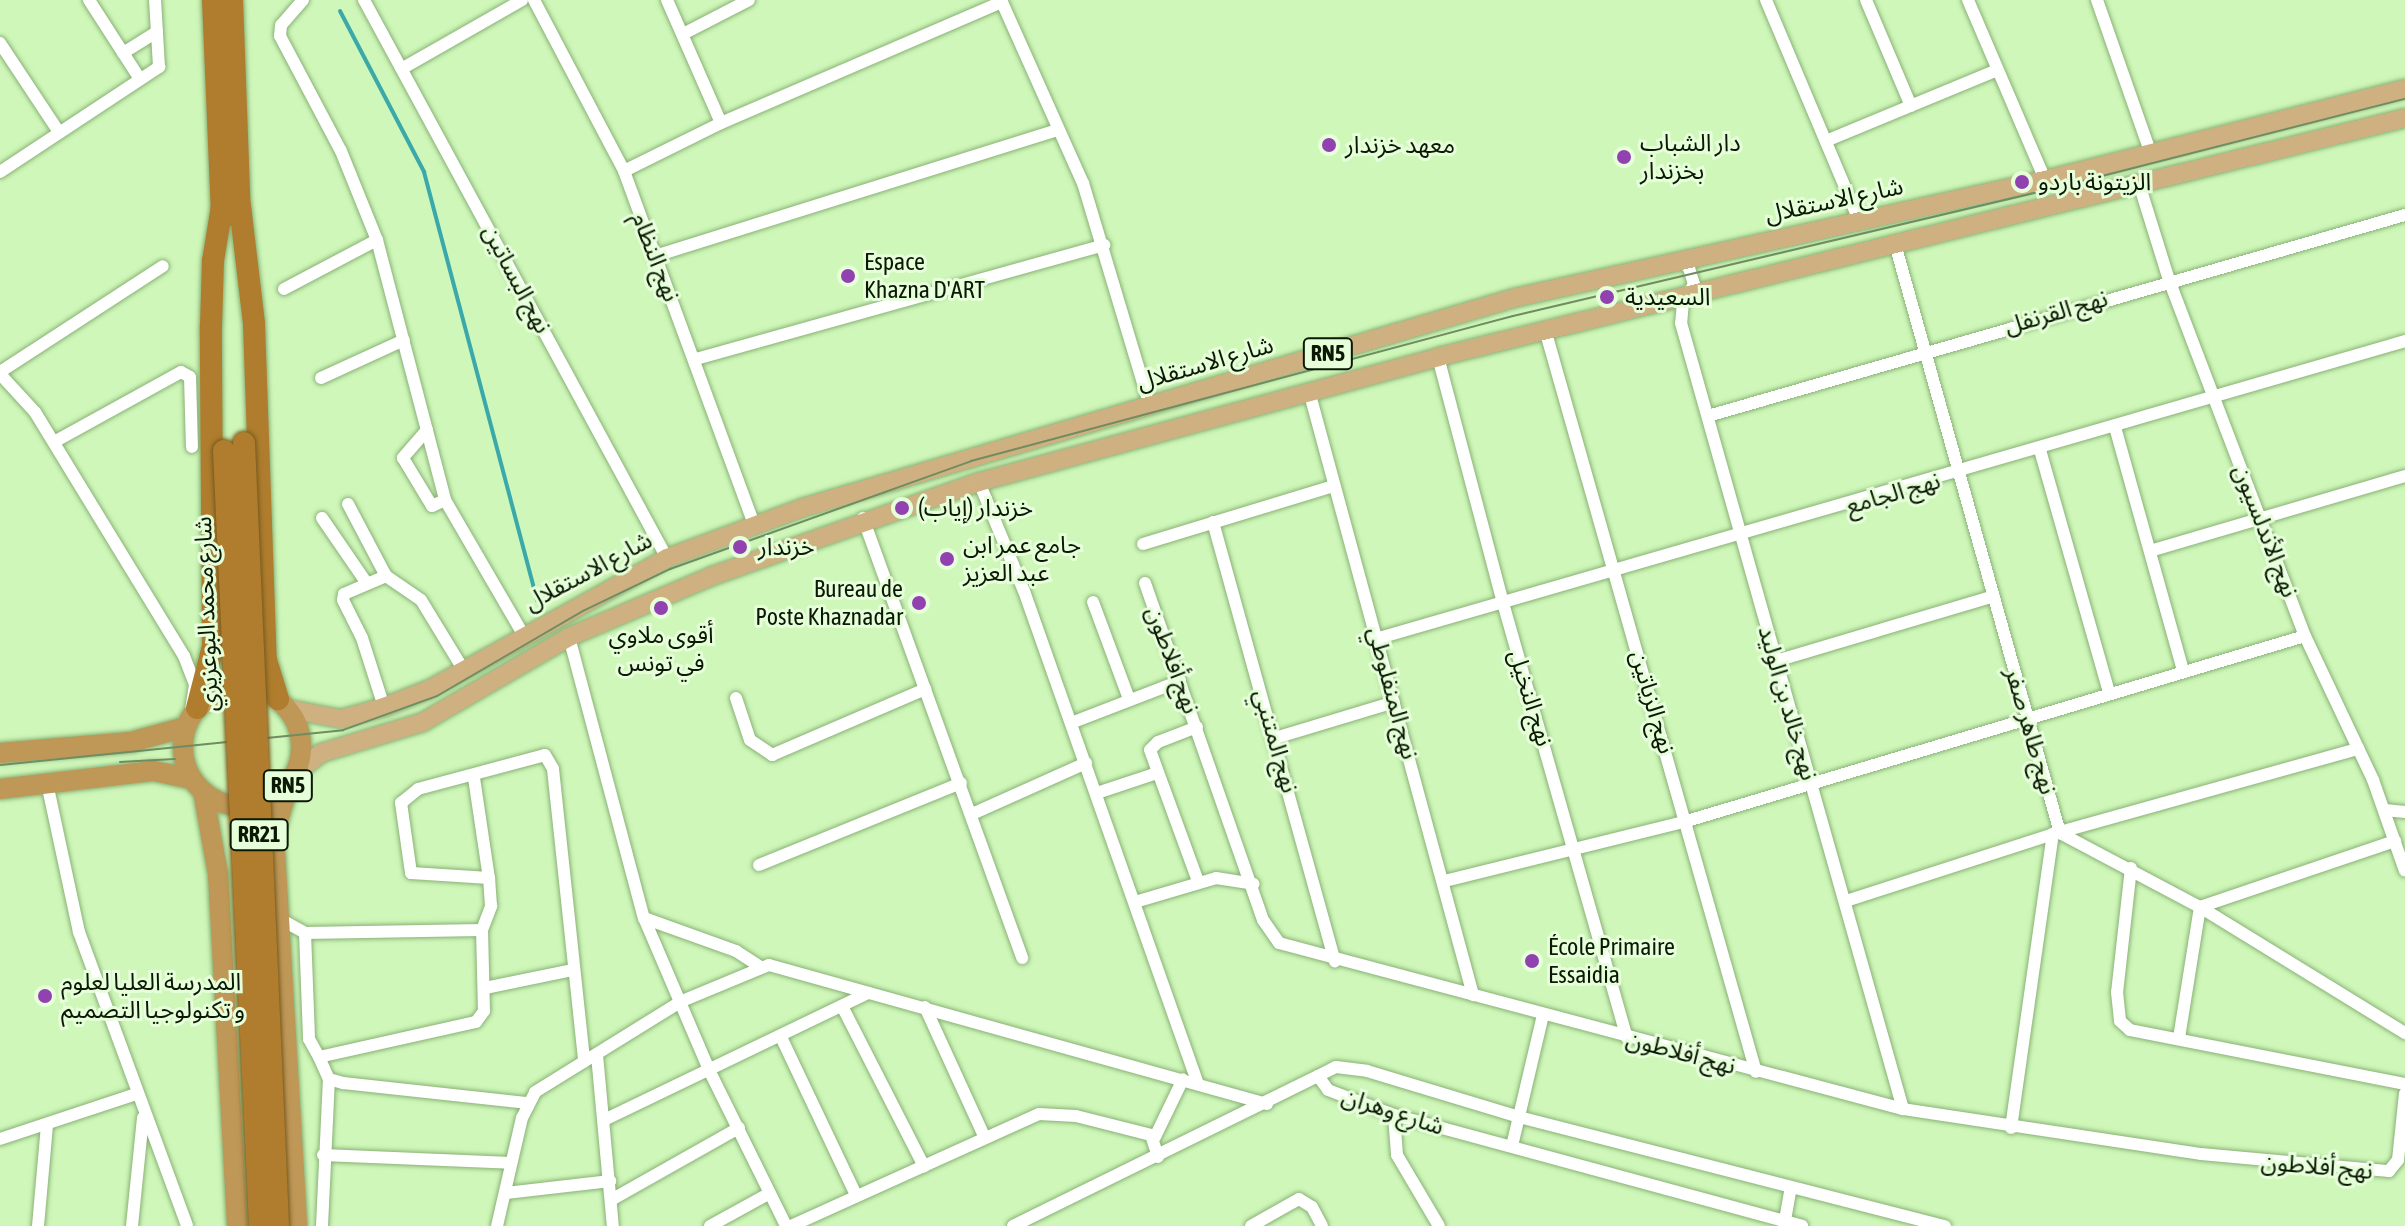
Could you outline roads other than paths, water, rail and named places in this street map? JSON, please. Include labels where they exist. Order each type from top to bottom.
[{"type":"highway","name":"شارع محمد البوعزيزي","points":[[213,0],[231,206]]},
{"type":"highway","name":"شارع محمد البوعزيزي","points":[[232,0],[234,447],[260,1226]]},
{"type":"highway","name":"RR21","points":[[231,206],[254,324],[266,660],[284,704]]},
{"type":"highway","name":"RR21","points":[[191,717],[213,646],[213,261],[231,206]]},
{"type":"highway","name":"شارع محمد البوعزيزي","points":[[234,447],[278,1226]]},
{"type":"highway","name":"RN5","points":[[0,753],[131,742],[191,717],[227,689],[253,689],[284,704],[301,737],[293,778],[277,795],[247,806],[216,800],[197,785],[154,771],[0,789]]},
{"type":"highway","points":[[191,717],[183,750],[197,785]]},
{"type":"highway","name":"RR21","points":[[293,778],[274,834],[297,1226]]},
{"type":"highway","name":"RR21","points":[[197,785],[218,874],[237,1226]]},
{"type":"main road","name":"شارع الاستقلال","points":[[284,704],[341,719],[384,707],[463,669],[667,558],[754,525],[1514,298],[2045,180],[2405,89]]},
{"type":"main road","name":"شارع الاستقلال","points":[[293,778],[321,753],[423,722],[569,637],[863,518],[979,482],[1438,357],[2140,187],[2405,118]]},
{"type":"street","points":[[89,0],[140,79]]},
{"type":"street","points":[[0,172],[159,67],[155,0]]},
{"type":"street","points":[[288,0],[281,25],[282,41],[341,151],[377,240],[445,500],[523,634]]},
{"type":"street","points":[[281,25],[303,0]]},
{"type":"street","name":"نهج البساتين","points":[[364,0],[667,558]]},
{"type":"street","points":[[403,68],[506,4],[522,0]]},
{"type":"street","name":"نهج النظام","points":[[534,0],[624,171],[696,359],[754,525]]},
{"type":"street","points":[[667,0],[721,123]]},
{"type":"street","points":[[683,34],[749,0]]},
{"type":"street","points":[[1766,0],[1860,222]]},
{"type":"street","points":[[1866,0],[1911,106]]},
{"type":"street","points":[[1968,0],[2045,180]]},
{"type":"street","points":[[2097,0],[2151,154]]},
{"type":"street","points":[[624,171],[721,123],[1002,1],[1056,130],[1083,183],[1150,406]]},
{"type":"street","points":[[123,53],[157,32]]},
{"type":"street","points":[[0,43],[59,132]]},
{"type":"street","points":[[1826,141],[1997,70]]},
{"type":"street","points":[[655,256],[1056,130]]},
{"type":"street","name":"نهج الأندلسيون","points":[[2140,187],[2169,280],[2305,636],[2385,810],[2405,871]]},
{"type":"street","name":"نهج القرنفل","points":[[1708,416],[1927,349],[2405,215]]},
{"type":"street","points":[[284,289],[377,240]]},
{"type":"street","name":"نهج طاهر صفر","points":[[1895,244],[1927,349],[2057,834]]},
{"type":"street","points":[[696,359],[1104,245]]},
{"type":"street","name":"نهج خالد بن الوليد","points":[[1674,260],[1686,264],[1693,276],[1681,323],[1903,1109]]},
{"type":"street","points":[[163,266],[0,373],[54,442],[184,656],[195,685],[191,717]]},
{"type":"street","name":"نهج الزياتين","points":[[1546,333],[1756,1072]]},
{"type":"street","points":[[321,378],[404,340]]},
{"type":"street","name":"نهج الجامع","points":[[1379,638],[1741,537],[2405,341]]},
{"type":"street","name":"نهج النخيل","points":[[1438,357],[1503,603],[1575,845],[1627,1038]]},
{"type":"street","points":[[54,442],[181,372],[190,377],[192,447]]},
{"type":"street","name":"نهج المنفلوطي","points":[[1309,391],[1445,881],[1473,995]]},
{"type":"street","points":[[2115,427],[2183,671]]},
{"type":"street","points":[[427,430],[403,458],[432,506],[445,500]]},
{"type":"street","points":[[2040,450],[2109,692]]},
{"type":"street","points":[[2150,551],[2405,476]]},
{"type":"street","points":[[979,482],[1097,793],[1198,1084]]},
{"type":"street","points":[[1143,544],[1334,486]]},
{"type":"street","points":[[348,504],[386,576],[421,600],[463,669]]},
{"type":"street","points":[[322,518],[366,582]]},
{"type":"street","points":[[863,518],[1022,958]]},
{"type":"street","name":"نهج المتنبي","points":[[1213,522],[1335,961]]},
{"type":"street","points":[[384,707],[365,647],[343,600],[366,582],[386,576]]},
{"type":"street","name":"نهج أفلاطون","points":[[1145,583],[1271,936],[1293,949],[1903,1109],[2011,1128],[2382,1172],[2398,1160],[2405,1093]]},
{"type":"street","points":[[1776,661],[1994,596]]},
{"type":"street","points":[[1093,602],[1129,699]]},
{"type":"street","points":[[1445,881],[1575,845],[1687,821],[2026,716],[2305,636]]},
{"type":"street","points":[[569,637],[644,918],[710,1072],[789,1226],[985,1138],[1017,1120],[1056,1113],[1155,1137]]},
{"type":"street","points":[[1071,723],[1180,681]]},
{"type":"street","points":[[736,698],[750,740],[772,755],[925,689]]},
{"type":"street","points":[[1275,738],[1394,702]]},
{"type":"street","points":[[1197,727],[1152,745],[1157,773],[1198,881]]},
{"type":"street","points":[[1846,901],[2057,834],[2358,749]]},
{"type":"street","points":[[489,878],[422,877],[411,873],[405,862],[401,803],[418,789],[474,778],[536,755],[550,759],[584,1061]]},
{"type":"street","points":[[972,814],[1086,763]]},
{"type":"street","points":[[1097,793],[1157,773]]},
{"type":"street","points":[[319,1057],[476,1022],[484,1011],[482,930],[491,906],[474,778]]},
{"type":"street","points":[[47,783],[69,902],[143,1115],[187,1226]]},
{"type":"street","points":[[759,865],[961,783]]},
{"type":"street","points":[[2385,810],[2405,812]]},
{"type":"street","points":[[2057,834],[2131,868],[2200,907],[2405,1033]]},
{"type":"street","points":[[2011,1128],[2057,834]]},
{"type":"street","points":[[2200,907],[2395,841]]},
{"type":"street","points":[[2131,868],[2117,992],[2120,1021],[2130,1030],[2405,1084]]},
{"type":"street","points":[[1135,902],[1198,881],[1226,878],[1254,884]]},
{"type":"street","points":[[2179,1038],[2200,907]]},
{"type":"street","points":[[644,918],[736,951],[759,966]]},
{"type":"street","points":[[280,919],[305,933],[482,930]]},
{"type":"street","points":[[305,933],[309,1039],[329,1079],[322,1226]]},
{"type":"street","points":[[497,1226],[526,1103],[535,1092],[682,1001],[759,966],[780,966],[1267,1104]]},
{"type":"street","points":[[485,988],[573,970]]},
{"type":"street","points":[[604,1120],[710,1072],[868,993]]},
{"type":"street","points":[[925,1007],[985,1138]]},
{"type":"street","points":[[843,1008],[924,1166]]},
{"type":"street","points":[[1512,1146],[1543,1015]]},
{"type":"street","points":[[781,1037],[856,1195]]},
{"type":"street","points":[[597,1055],[613,1226]]},
{"type":"street","points":[[1318,1076],[1336,1067],[1367,1071],[1519,1117],[1945,1226]]},
{"type":"street","name":"شارع وهران","points":[[1013,1226],[1267,1104],[1318,1076],[1328,1090],[1394,1115],[1784,1224],[1802,1226]]},
{"type":"street","points":[[329,1079],[526,1103]]},
{"type":"street","points":[[1158,1157],[1155,1137],[1183,1079]]},
{"type":"street","points":[[0,1139],[136,1094]]},
{"type":"street","points":[[132,1226],[143,1115]]},
{"type":"street","points":[[1394,1115],[1397,1155],[1439,1226]]},
{"type":"street","points":[[38,1226],[47,1125]]},
{"type":"street","points":[[611,1200],[739,1128]]},
{"type":"street","points":[[323,1155],[511,1163]]},
{"type":"street","points":[[506,1193],[610,1181]]},
{"type":"street","points":[[1784,1224],[1791,1188]]},
{"type":"street","points":[[710,1226],[770,1193]]},
{"type":"street","points":[[1251,1226],[1299,1199],[1312,1207],[1322,1226]]},
{"type":"waterway","points":[[340,11],[424,172],[537,600]]},
{"type":"tram line","points":[[0,765],[343,730],[437,696],[583,611],[670,569],[971,461],[1513,316],[2047,190],[2405,99]]},
{"type":"tram line","points":[[120,762],[175,759]]},
{"type":"place","name":"معهد خزندار","points":[[1329,145]]},
{"type":"place","name":"دار الشباب بخزندار","points":[[1624,157]]},
{"type":"place","name":"الزيتونة باردو","points":[[2022,182]]},
{"type":"place","name":"Espace Khazna D'ART","points":[[848,276]]},
{"type":"place","name":"السعيدية","points":[[1607,297]]},
{"type":"place","name":"خزندار (إياب)","points":[[902,508]]},
{"type":"place","name":"خزندار","points":[[740,547]]},
{"type":"place","name":"جامع عمر ابن عبد العزيز","points":[[947,559]]},
{"type":"place","name":"Bureau de Poste Khaznadar","points":[[919,603]]},
{"type":"place","name":"أقوى ملاوي في تونس","points":[[661,608]]},
{"type":"place","name":"École Primaire Essaidia","points":[[1532,961]]},
{"type":"place","name":"المدرسة العليا لعلوم و تكنولوجيا التصميم","points":[[45,996]]}]
